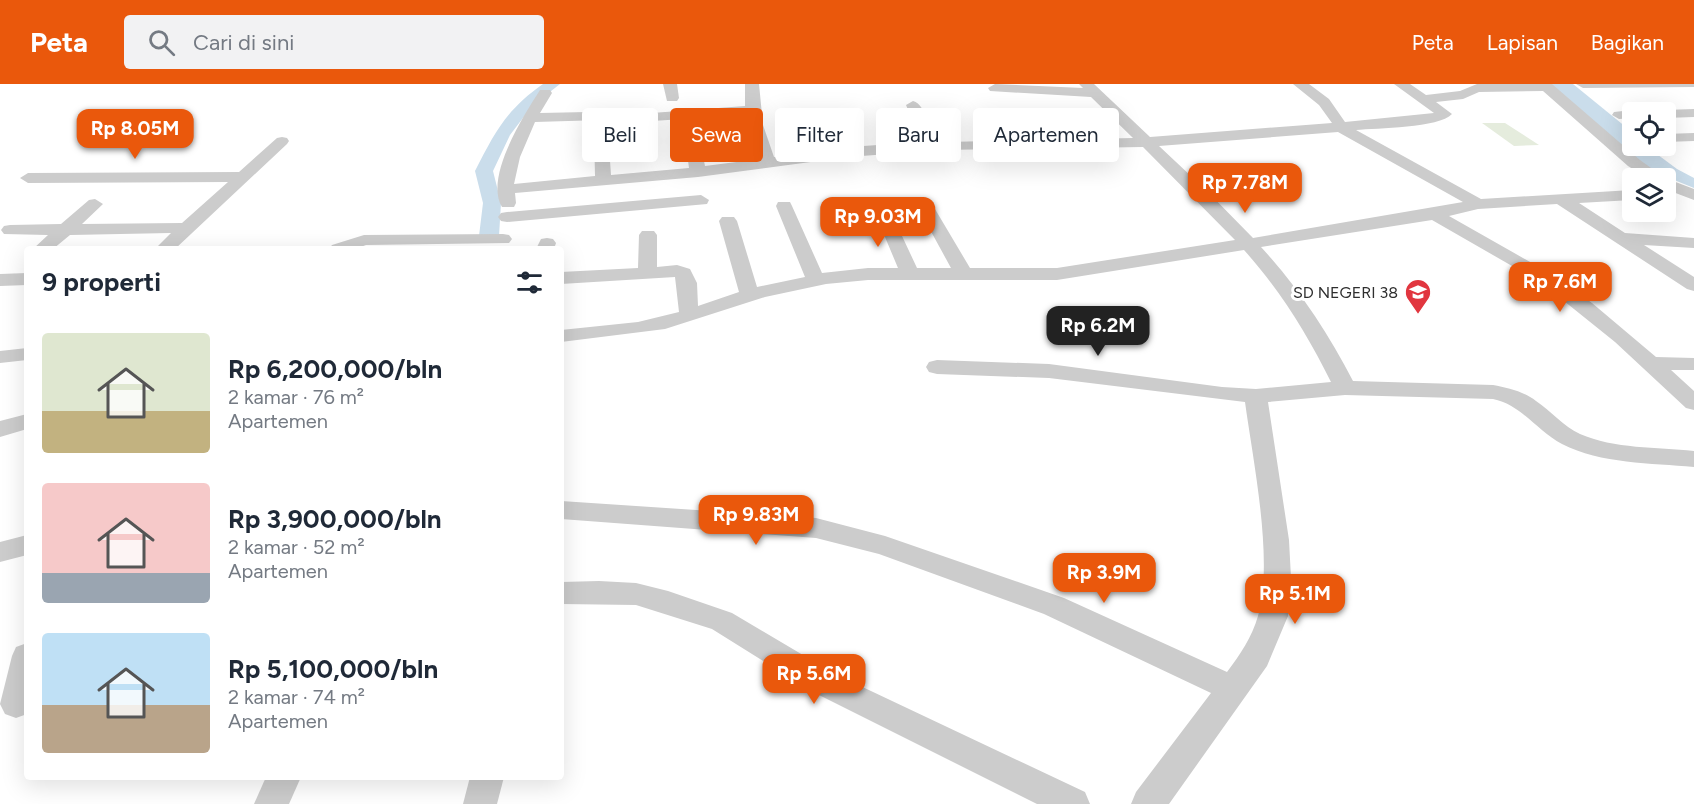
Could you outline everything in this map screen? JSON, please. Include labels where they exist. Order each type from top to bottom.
[{"type":"street","points":[[752,84],[752,108]]},
{"type":"street","points":[[1300,84],[1324,102],[1342,128],[1478,204]]},
{"type":"street","points":[[961,145],[1146,141],[1342,128],[1431,118],[1445,114],[1401,84]]},
{"type":"street","points":[[1583,84],[1690,84]]},
{"type":"street","points":[[1424,99],[1462,95],[1477,88],[1545,86],[1642,168]]},
{"type":"street","points":[[1015,104],[997,94],[1061,99],[1090,88],[1250,244],[1286,287],[1318,333],[1345,388]]},
{"type":"street","points":[[347,246],[364,240],[501,244],[507,218],[508,189],[506,183],[512,159],[545,93]]},
{"type":"street","points":[[1676,114],[1694,113]]},
{"type":"street","points":[[531,118],[582,117]]},
{"type":"street","points":[[1676,138],[1694,137]]},
{"type":"street","points":[[167,246],[282,141]]},
{"type":"street","points":[[508,189],[698,172],[876,150]]},
{"type":"street","points":[[763,152],[768,163]]},
{"type":"street","points":[[602,162],[603,180]]},
{"type":"street","points":[[697,162],[698,172]]},
{"type":"street","points":[[28,178],[243,177]]},
{"type":"street","points":[[1188,182],[1254,178]]},
{"type":"street","points":[[564,336],[638,328],[689,316],[750,295],[816,280],[855,275],[1057,274],[1435,214],[1478,204],[1622,195]]},
{"type":"street","points":[[1559,198],[1694,285]]},
{"type":"street","points":[[507,218],[701,200]]},
{"type":"street","points":[[46,246],[95,204]]},
{"type":"street","points":[[924,204],[964,275]]},
{"type":"street","points":[[784,206],[816,280]]},
{"type":"street","points":[[880,206],[910,274]]},
{"type":"street","points":[[1435,214],[1469,238],[1545,278],[1694,403]]},
{"type":"street","points":[[728,221],[750,295]]},
{"type":"street","points":[[10,230],[186,228]]},
{"type":"street","points":[[647,272],[648,235]]},
{"type":"street","points":[[1621,237],[1694,243]]},
{"type":"street","points":[[3,280],[24,264]]},
{"type":"street","points":[[1670,269],[1694,268]]},
{"type":"street","points":[[564,278],[669,270],[683,273],[687,283],[689,316]]},
{"type":"street","points":[[3,280],[24,279]]},
{"type":"street","points":[[0,357],[24,354]]},
{"type":"street","points":[[1649,363],[1694,364]]},
{"type":"street","points":[[937,367],[1049,371],[1166,388],[1256,396],[1345,388],[1508,394],[1527,402],[1557,431],[1579,443],[1694,459]]},
{"type":"street","points":[[1148,804],[1256,657],[1273,616],[1276,540],[1256,396]]},
{"type":"street","points":[[0,429],[24,422]]},
{"type":"street","points":[[564,510],[816,528],[848,535],[1054,606],[1233,689]]},
{"type":"street","points":[[0,552],[24,546]]},
{"type":"street","points":[[564,593],[636,594],[668,602],[722,621],[824,683],[1072,804]]},
{"type":"street","points":[[14,706],[24,668]]},
{"type":"street","points":[[271,804],[283,780]]},
{"type":"street","points":[[480,804],[486,780]]},
{"type":"green space","points":[[1482,123],[1505,123],[1539,145],[1514,146]]},
{"type":"water","points":[[1546,84],[1573,84],[1622,124],[1622,146]]},
{"type":"water","points":[[1634,156],[1659,156],[1676,168],[1648,168]]},
{"type":"water","points":[[1676,168],[1694,178],[1694,188],[1676,181]]},
{"type":"waterway","points":[[489,236],[492,203],[484,171],[502,134],[526,103],[553,84]]},
{"type":"place","name":"SD NEGERI 38","points":[[1418,315]]}]
